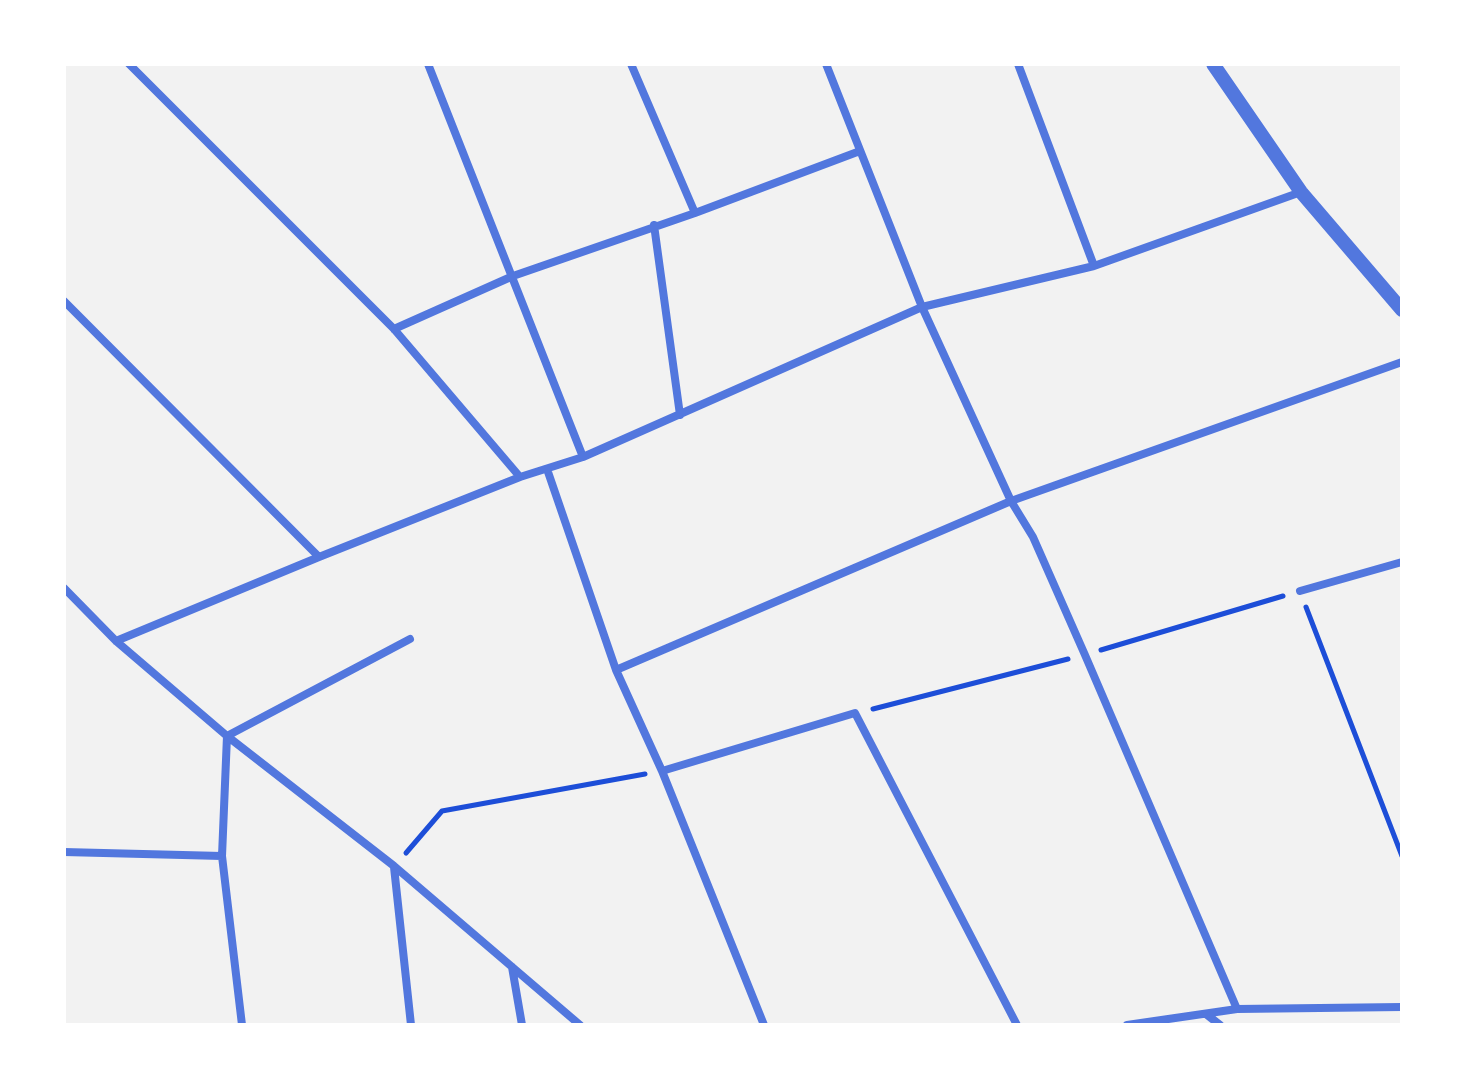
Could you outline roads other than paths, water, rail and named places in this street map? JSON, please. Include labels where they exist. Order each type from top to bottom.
[{"type":"street","points":[[129,64],[394,329],[520,477]]},
{"type":"street","points":[[428,64],[583,457]]},
{"type":"street","points":[[631,64],[695,213]]},
{"type":"street","points":[[826,64],[922,307],[1011,501],[1033,537],[1237,1009]]},
{"type":"street","points":[[1018,64],[1094,266]]},
{"type":"street","points":[[1213,64],[1301,192],[1402,310]]},
{"type":"street","points":[[394,329],[513,276],[695,213],[860,151]]},
{"type":"street","points":[[116,641],[520,477],[583,457],[922,307],[1094,266],[1301,192]]},
{"type":"street","points":[[654,225],[680,415]]},
{"type":"street","points":[[64,301],[319,557]]},
{"type":"street","points":[[616,670],[1011,501],[1402,362]]},
{"type":"street","points":[[547,469],[616,670],[662,771],[764,1025]]},
{"type":"street","points":[[1300,591],[1402,562]]},
{"type":"street","points":[[64,588],[116,641],[227,736],[394,866],[580,1025]]},
{"type":"street","points":[[227,736],[410,639]]},
{"type":"street","points":[[662,771],[855,713],[1017,1025]]},
{"type":"street","points":[[227,736],[222,856],[242,1025]]},
{"type":"street","points":[[64,852],[222,856]]},
{"type":"street","points":[[394,866],[411,1025]]},
{"type":"street","points":[[512,966],[522,1025]]},
{"type":"street","points":[[1127,1025],[1237,1009],[1402,1007]]},
{"type":"street","points":[[1206,1014],[1220,1025]]}]
